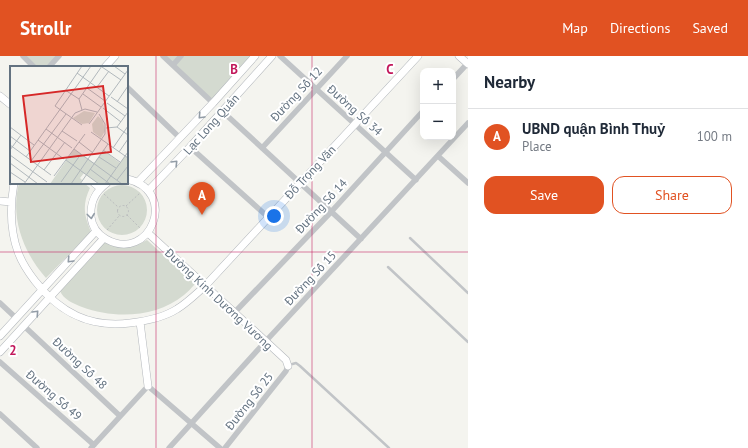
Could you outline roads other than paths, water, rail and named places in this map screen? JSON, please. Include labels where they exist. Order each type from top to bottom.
[{"type":"street","points":[[23,56],[33,66]]},
{"type":"street","points":[[50,66],[59,56]]},
{"type":"street","points":[[106,66],[116,56]]},
{"type":"street","points":[[163,56],[361,239]]},
{"type":"street","points":[[173,65],[181,56]]},
{"type":"street","name":"Lạc Long Quân","points":[[138,182],[213,103],[255,56]]},
{"type":"street","name":"Lạc Long Quân","points":[[148,191],[272,56]]},
{"type":"street","name":"Đường Số 34","points":[[280,56],[416,180]]},
{"type":"street","name":"Đường Số 12","points":[[262,148],[347,56]]},
{"type":"street","name":"Đỗ Trọng Văn","points":[[14,184],[11,202],[12,226],[18,251],[28,271],[50,298],[67,312],[82,319],[100,323],[119,324],[140,322],[158,318],[177,309],[205,286],[418,56]]},
{"type":"street","points":[[456,76],[468,64],[459,56]]},
{"type":"street","points":[[128,88],[180,138],[268,217]]},
{"type":"street","points":[[0,96],[10,104]]},
{"type":"street","name":"Đường Số 14","points":[[234,313],[331,212],[420,114]]},
{"type":"street","name":"Đường Số 15","points":[[169,448],[468,123]]},
{"type":"street","points":[[438,156],[468,183]]},
{"type":"street","points":[[106,184],[102,191],[93,198],[90,208],[91,220],[96,231],[104,238],[112,242],[122,244],[136,241],[148,233],[153,225],[156,212],[153,198],[148,191],[138,182],[128,179]]},
{"type":"street","points":[[95,184],[102,191]]},
{"type":"street","points":[[0,201],[11,202]]},
{"type":"street","points":[[0,336],[96,231]]},
{"type":"street","name":"Đường Kinh Dương Vương","points":[[148,233],[286,360],[288,366]]},
{"type":"street","points":[[0,352],[104,238]]},
{"type":"street","points":[[0,303],[16,318]]},
{"type":"street","points":[[140,322],[148,386],[220,448]]},
{"type":"street","name":"Đường Số 48","points":[[24,326],[120,416]]},
{"type":"street","name":"Đường Số 49","points":[[0,362],[92,446]]},
{"type":"street","name":"Đường Số 25","points":[[225,448],[286,371],[288,366]]},
{"type":"street","points":[[92,446],[148,386]]},
{"type":"street","points":[[0,414],[37,448]]},
{"type":"street","points":[[27,448],[32,443]]},
{"type":"lane","points":[[410,238],[468,293]]},
{"type":"lane","points":[[388,267],[468,342]]},
{"type":"lane","points":[[288,366],[296,363],[299,365],[390,448]]},
{"type":"place","name":"UBND quận Bình Thuỷ","points":[[202,215]]}]
